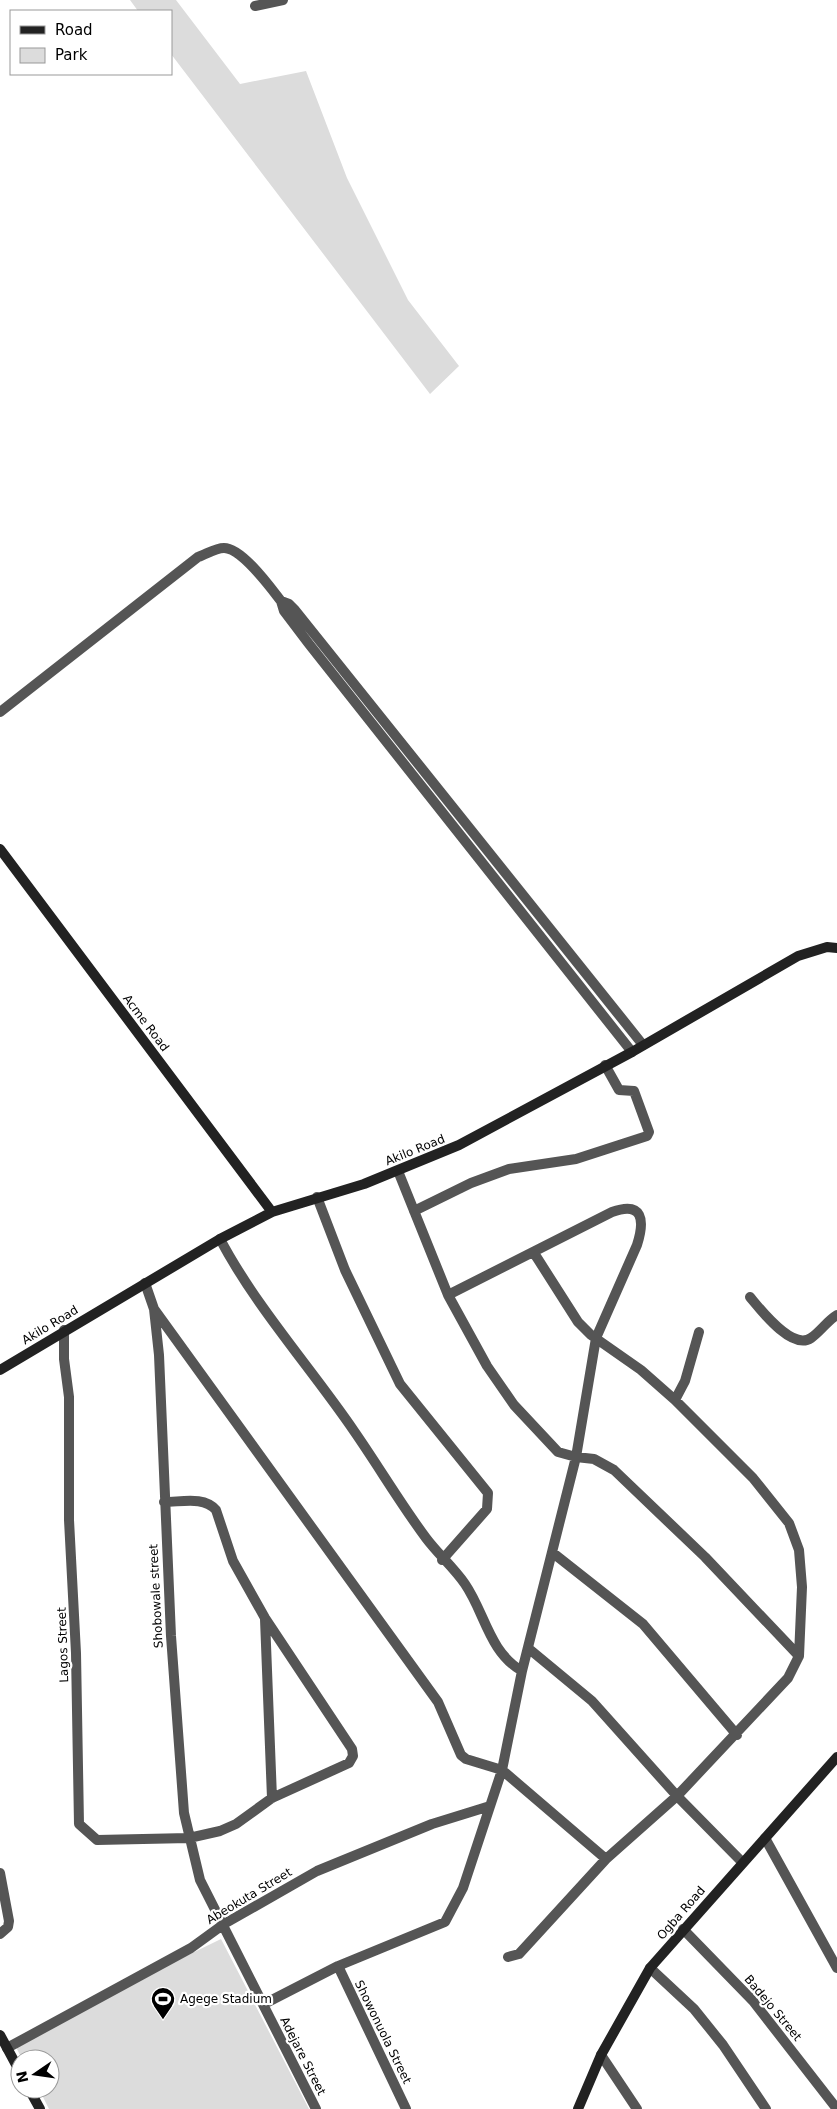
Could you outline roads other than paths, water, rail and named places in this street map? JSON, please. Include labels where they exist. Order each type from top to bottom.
[{"type":"street","points":[[255,6],[283,0]]},
{"type":"street","points":[[0,712],[198,557],[217,549],[227,548],[238,553],[281,601],[289,604],[312,640],[632,1052]]},
{"type":"street","points":[[382,728],[643,1045]]},
{"type":"street","name":"Acme Road","points":[[0,849],[272,1212]]},
{"type":"street","name":"Akilo Road","points":[[0,1370],[64,1330],[220,1239],[272,1212],[364,1184],[459,1146],[632,1052],[798,956],[828,947],[837,948]]},
{"type":"street","points":[[414,1211],[471,1183],[509,1169],[576,1159],[647,1136],[649,1132],[636,1095],[631,1090],[619,1090],[605,1065]]},
{"type":"street","points":[[398,1171],[448,1295],[502,1390],[553,1448],[576,1457],[594,1459],[614,1470],[705,1557],[799,1656]]},
{"type":"street","points":[[317,1197],[345,1270],[400,1384],[488,1493],[488,1509],[442,1560]]},
{"type":"street","points":[[264,2004],[338,1966],[444,1922],[463,1888],[502,1770],[522,1671],[576,1457],[596,1338],[642,1229],[637,1212],[626,1207],[612,1212],[448,1295]]},
{"type":"street","points":[[220,1239],[275,1325],[354,1431],[398,1500],[442,1560],[464,1583],[501,1652],[513,1666],[522,1671]]},
{"type":"street","points":[[508,1957],[519,1954],[606,1859],[677,1796],[737,1735],[788,1678],[799,1656],[802,1586],[799,1550],[789,1523],[753,1478],[675,1400],[626,1358],[596,1338],[578,1322],[534,1253]]},
{"type":"street","points":[[145,1283],[154,1309],[438,1702],[461,1755],[466,1759],[502,1770],[606,1859]]},
{"type":"street","points":[[750,1297],[767,1318],[789,1336],[801,1341],[810,1338],[837,1315]]},
{"type":"street","name":"Shobowale street","points":[[154,1309],[159,1355],[170,1636],[184,1813],[200,1880]]},
{"type":"street","name":"Lagos Street","points":[[64,1330],[64,1359],[69,1397],[69,1520],[76,1653],[80,1824],[97,1840],[189,1838],[208,1834],[236,1824],[272,1798],[349,1763],[353,1756],[352,1749],[265,1618]]},
{"type":"street","points":[[675,1400],[685,1381],[699,1332]]},
{"type":"street","points":[[164,1502],[201,1501],[211,1504],[216,1510],[233,1561],[265,1618],[272,1798]]},
{"type":"street","points":[[553,1553],[643,1624],[737,1735]]},
{"type":"street","points":[[528,1648],[592,1701],[677,1796],[742,1862]]},
{"type":"street","name":"Ogba Road","points":[[578,2109],[601,2055],[650,1968],[837,1757]]},
{"type":"street","name":"Abeokuta Street","points":[[7,2048],[191,1948],[224,1924],[317,1871],[432,1824],[490,1806]]},
{"type":"street","points":[[765,1838],[837,1968]]},
{"type":"street","points":[[0,1873],[8,1927],[0,1934]]},
{"type":"street","name":"Adejare Street","points":[[200,1880],[224,1924],[316,2109]]},
{"type":"street","name":"Badejo Street","points":[[683,1929],[753,2001],[837,2109]]},
{"type":"street","name":"Showonuola Street","points":[[338,1966],[406,2109]]},
{"type":"street","points":[[650,1968],[694,2008],[723,2045],[766,2109]]},
{"type":"street","points":[[0,2035],[10,2054]]},
{"type":"street","points":[[601,2055],[637,2109]]},
{"type":"place","name":"Agege Stadium","points":[[163,2020]]}]
